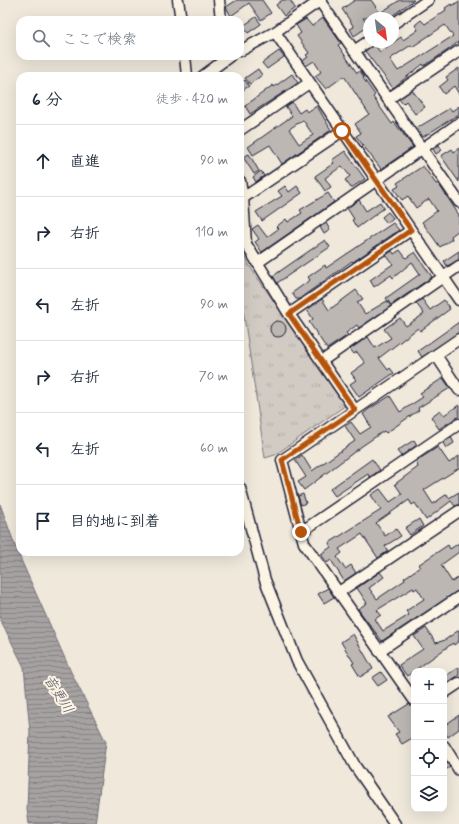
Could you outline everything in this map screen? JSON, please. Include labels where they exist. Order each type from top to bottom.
[{"type":"street","points":[[178,0],[180,16]]},
{"type":"street","points":[[219,0],[220,16]]},
{"type":"street","points":[[244,49],[274,32],[320,0],[422,149],[458,197]]},
{"type":"street","points":[[399,20],[428,0]]},
{"type":"street","points":[[274,32],[459,300]]},
{"type":"street","points":[[354,51],[363,45]]},
{"type":"street","points":[[388,99],[459,51]]},
{"type":"street","points":[[185,60],[187,72]]},
{"type":"street","points":[[208,72],[222,60]]},
{"type":"street","points":[[244,127],[309,83]]},
{"type":"street","points":[[257,263],[459,124]]},
{"type":"street","points":[[244,197],[342,131]]},
{"type":"street","points":[[244,213],[246,244],[289,314],[355,410]]},
{"type":"street","points":[[289,314],[411,230]]},
{"type":"street","points":[[322,361],[459,266]]},
{"type":"street","points":[[411,696],[304,543],[282,460],[459,339]]},
{"type":"street","points":[[436,355],[459,390]]},
{"type":"street","points":[[301,532],[459,424]]},
{"type":"street","points":[[244,503],[265,580],[297,661],[355,766],[395,824]]},
{"type":"street","points":[[339,592],[459,511]]},
{"type":"street","points":[[379,651],[459,597]]},
{"type":"street","points":[[447,692],[459,683]]},
{"type":"street","points":[[447,751],[459,770]]},
{"type":"green space","points":[[244,253],[250,267],[346,405],[275,455],[265,458],[244,316]]},
{"type":"water","name":"音更川","points":[[0,504],[16,548],[16,556],[19,556],[71,672],[106,742],[95,824],[29,824],[27,809],[30,731],[24,667],[0,619]]},
{"type":"building","points":[[237,0],[262,0],[271,13],[261,20],[249,3],[231,16],[226,7]]},
{"type":"building","points":[[282,0],[290,0],[295,8],[284,16],[276,5]]},
{"type":"building","points":[[355,0],[371,0],[379,12],[363,12],[363,30],[354,36],[350,29],[354,27],[342,9]]},
{"type":"building","points":[[400,0],[414,0],[397,12],[382,12]]},
{"type":"building","points":[[459,1],[459,44],[458,42],[424,66],[423,64],[393,88],[365,51],[369,48],[377,48],[380,52],[386,48],[399,48],[399,38],[401,37],[403,40],[418,30],[415,25],[421,20],[425,24],[446,10],[445,8],[451,4],[452,6]],"holes":[[[445,25],[453,36],[398,71],[390,59],[411,45],[412,47]]]},
{"type":"building","points":[[256,17],[261,24],[248,33],[244,25]]},
{"type":"building","points":[[323,18],[341,43],[338,45],[357,73],[360,71],[364,77],[363,78],[375,95],[373,97],[392,124],[394,122],[413,147],[381,169],[356,136],[361,133],[355,124],[369,114],[344,76],[326,89],[315,76],[321,72],[314,61],[306,66],[302,61],[308,57],[306,55],[309,53],[297,36],[301,33],[296,25],[306,19],[312,26]]},
{"type":"building","points":[[279,51],[284,57],[267,69],[262,63]]},
{"type":"building","points":[[459,68],[459,94],[454,86],[444,94],[439,87],[448,80],[446,77]]},
{"type":"building","points":[[258,69],[262,75],[250,84],[245,78]]},
{"type":"building","points":[[292,74],[298,83],[250,114],[245,106],[273,85],[274,87]]},
{"type":"building","points":[[245,80],[249,86],[244,89]]},
{"type":"building","points":[[412,90],[425,107],[415,114],[406,101],[403,104],[399,99]]},
{"type":"building","points":[[292,102],[299,113],[305,109],[307,112],[317,106],[331,130],[282,164],[270,145],[253,155],[248,147],[292,116],[286,107]],"holes":[[[303,120],[313,135],[299,144],[289,129]]]},
{"type":"building","points":[[459,106],[459,114],[423,137],[417,128],[450,108],[452,111]]},
{"type":"building","points":[[439,145],[442,150],[436,154],[433,149]]},
{"type":"building","points":[[459,148],[459,182],[441,156],[452,149],[454,152]]},
{"type":"building","points":[[345,151],[365,179],[351,188],[345,180],[350,176],[342,166],[325,178],[331,187],[325,191],[315,176],[334,163],[332,160]]},
{"type":"building","points":[[249,154],[259,171],[254,174],[244,156]]},
{"type":"building","points":[[423,166],[436,184],[438,183],[459,215],[459,230],[451,236],[452,239],[440,247],[422,222],[437,211],[429,199],[416,208],[408,196],[402,200],[394,189],[399,186],[397,183]]},
{"type":"building","points":[[261,171],[264,176],[256,182],[253,177]]},
{"type":"building","points":[[285,186],[289,192],[297,186],[302,193],[262,221],[256,212],[282,196],[278,191]]},
{"type":"building","points":[[328,193],[334,202],[262,252],[255,242],[259,239],[252,229],[258,225],[267,237],[278,229],[276,227],[286,219],[288,222],[302,213],[300,210]]},
{"type":"building","points":[[359,200],[366,211],[380,202],[384,208],[357,228],[352,220],[354,219],[347,208]]},
{"type":"building","points":[[388,212],[393,218],[387,223],[382,217]]},
{"type":"building","points":[[326,223],[330,230],[324,234],[320,227]]},
{"type":"building","points":[[393,223],[399,230],[299,299],[296,299],[292,293],[310,280],[308,277],[325,265],[326,268]]},
{"type":"building","points":[[325,240],[330,247],[277,283],[273,276]]},
{"type":"building","points":[[400,250],[406,258],[415,252],[432,277],[391,305],[386,298],[420,274],[412,262],[393,278],[391,275],[374,287],[370,280],[393,264],[386,255],[392,251],[394,254]]},
{"type":"building","points":[[459,251],[459,260],[447,266],[444,261]]},
{"type":"building","points":[[356,290],[363,299],[357,302],[365,314],[387,301],[391,306],[359,328],[357,325],[346,333],[348,335],[327,349],[309,322],[313,319],[307,310],[322,299],[329,310]]},
{"type":"building","points":[[422,299],[430,310],[444,300],[450,309],[420,331],[418,328],[379,358],[388,370],[390,368],[394,373],[359,397],[350,384],[356,380],[351,373],[365,363],[357,352],[354,354],[350,349],[368,337],[375,348],[391,338],[384,329],[400,318],[406,326],[424,314],[416,303]]},
{"type":"building","points":[[275,321],[281,321],[286,326],[284,335],[281,337],[275,337],[270,332],[270,326]]},
{"type":"building","points":[[459,322],[459,333],[422,357],[418,351]]},
{"type":"building","points":[[443,378],[450,388],[418,408],[419,410],[386,433],[384,431],[362,446],[304,490],[298,482],[306,477],[295,460],[302,455],[312,471],[355,441],[345,426],[351,422],[360,434],[371,427],[363,414],[369,409],[390,396],[400,412],[423,397],[420,393]]},
{"type":"building","points":[[459,405],[459,416],[439,429],[431,417],[440,410],[444,415]]},
{"type":"building","points":[[451,437],[454,443],[446,448],[443,443]]},
{"type":"building","points":[[414,440],[417,445],[401,456],[397,451]]},
{"type":"building","points":[[438,447],[449,463],[459,456],[459,468],[424,490],[433,504],[447,494],[449,498],[459,492],[459,505],[455,506],[451,501],[426,520],[415,503],[412,505],[409,500],[376,523],[385,536],[396,529],[401,536],[385,546],[388,551],[378,558],[362,534],[339,549],[342,553],[337,557],[345,569],[351,565],[356,573],[344,581],[331,560],[327,563],[321,554],[331,547],[329,543],[381,510],[371,495],[380,489],[390,502],[402,494],[395,484],[418,467],[416,461]]},
{"type":"building","points":[[372,459],[380,470],[370,477],[368,474],[335,496],[330,489]]},
{"type":"building","points":[[303,494],[306,503],[301,505],[298,496]]},
{"type":"building","points":[[419,519],[423,526],[410,535],[405,528]]},
{"type":"building","points":[[459,543],[459,552],[441,565],[452,582],[459,577],[459,590],[382,641],[358,609],[367,603],[357,588],[380,572],[384,577],[369,588],[377,599],[405,580],[404,578],[420,567],[418,565],[448,545],[450,549]],"holes":[[[413,588],[414,590],[417,588],[424,599],[406,611],[409,615],[383,631],[375,619],[381,615],[377,610]]]},
{"type":"building","points":[[328,588],[334,597],[324,603],[318,594]]},
{"type":"building","points":[[426,628],[436,643],[445,640],[459,630],[459,641],[454,645],[453,643],[418,668],[411,668],[411,673],[407,676],[399,665],[423,649],[414,636]]},
{"type":"building","points":[[353,634],[373,669],[360,677],[352,664],[354,663],[341,642]]},
{"type":"building","points":[[459,667],[459,675],[447,683],[447,675]]},
{"type":"building","points":[[381,672],[387,680],[378,686],[372,678]]},
{"type":"building","points":[[409,704],[411,706],[411,739],[402,744],[395,734],[399,732],[388,717]]},
{"type":"building","points":[[459,715],[459,729],[448,737],[447,724]]},
{"type":"route","points":[[301,532],[282,460],[355,410],[289,314],[411,230],[342,131]]}]
